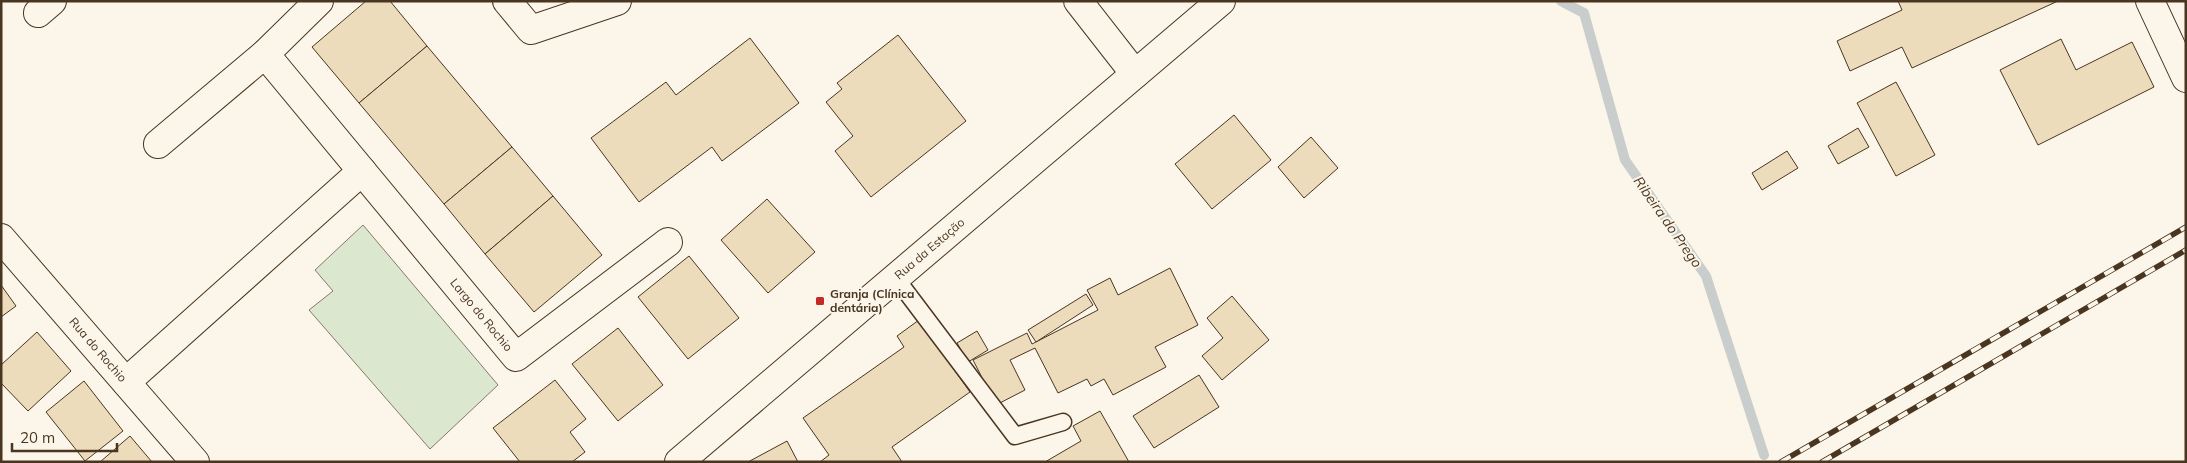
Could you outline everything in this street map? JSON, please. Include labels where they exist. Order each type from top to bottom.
[{"type":"street","points":[[158,144],[265,54],[319,1]]},
{"type":"street","points":[[507,1],[530,30],[617,1]]},
{"type":"street","points":[[1078,1],[1135,74]]},
{"type":"street","name":"Rua da Estação","points":[[678,462],[1221,1]]},
{"type":"street","points":[[2150,1],[2186,78]]},
{"type":"street","name":"Largo do Rochio","points":[[265,54],[516,357],[668,242]]},
{"type":"street","points":[[126,382],[362,171]]},
{"type":"street","name":"Rua do Rochio","points":[[1,238],[195,462]]},
{"type":"lane","points":[[895,277],[1015,436],[1063,422]]},
{"type":"green space","points":[[363,225],[498,385],[430,449],[309,310],[333,291],[315,270]]},
{"type":"building","points":[[366,1],[390,1],[427,46],[359,103],[312,47]]},
{"type":"building","points":[[1898,1],[2058,1],[1912,68],[1902,47],[1850,71],[1837,41],[1902,10]]},
{"type":"building","points":[[898,35],[966,121],[871,197],[835,151],[853,136],[826,102],[842,89],[837,83]]},
{"type":"building","points":[[750,38],[799,103],[722,161],[712,147],[639,202],[591,138],[666,82],[676,95]]},
{"type":"building","points":[[2061,39],[2076,70],[2132,42],[2154,87],[2038,145],[2000,70]]},
{"type":"building","points":[[427,46],[512,147],[444,204],[359,103]]},
{"type":"building","points":[[1896,82],[1935,155],[1896,176],[1857,103]]},
{"type":"building","points":[[1234,115],[1271,160],[1212,209],[1175,164]]},
{"type":"building","points":[[1858,128],[1869,147],[1838,164],[1828,146]]},
{"type":"building","points":[[1311,137],[1338,168],[1304,198],[1278,167]]},
{"type":"building","points":[[512,147],[553,196],[485,254],[444,204]]},
{"type":"building","points":[[1787,151],[1798,168],[1762,190],[1752,173]]},
{"type":"building","points":[[553,196],[602,255],[534,312],[485,254]]},
{"type":"building","points":[[767,199],[815,252],[768,293],[721,240]]},
{"type":"building","points":[[689,256],[739,318],[688,359],[638,297]]},
{"type":"building","points":[[1170,268],[1198,325],[1155,347],[1166,367],[1113,395],[1104,379],[1091,386],[1087,379],[1058,393],[1035,348],[1010,360],[1025,390],[996,405],[973,360],[1027,333],[1032,344],[1098,310],[1087,290],[1110,278],[1118,295]]},
{"type":"building","points":[[1,285],[16,306],[1,317]]},
{"type":"building","points":[[1086,294],[1093,305],[1036,342],[1028,330]]},
{"type":"building","points":[[1232,296],[1269,340],[1222,380],[1202,356],[1223,338],[1207,318]]},
{"type":"building","points":[[919,320],[970,392],[892,447],[902,462],[820,462],[829,455],[803,418],[904,347],[897,336]]},
{"type":"building","points":[[618,328],[663,385],[618,421],[572,364]]},
{"type":"building","points":[[977,331],[988,350],[968,362],[957,343]]},
{"type":"building","points":[[37,332],[71,371],[28,411],[1,383],[1,365]]},
{"type":"building","points":[[1199,375],[1219,407],[1154,448],[1133,416]]},
{"type":"building","points":[[555,380],[586,419],[570,432],[585,452],[572,462],[520,462],[493,428]]},
{"type":"building","points":[[84,381],[123,431],[85,461],[46,412]]},
{"type":"building","points":[[1100,411],[1129,462],[1045,462],[1081,441],[1073,426]]},
{"type":"building","points":[[130,436],[152,462],[100,462]]},
{"type":"building","points":[[787,441],[798,462],[748,462]]},
{"type":"waterway","name":"Ribeira do Prego","points":[[1561,1],[1584,13],[1625,160],[1706,276],[1764,455]]},
{"type":"railway","points":[[1781,462],[2186,227]]},
{"type":"railway","points":[[1822,462],[2186,250]]},
{"type":"place","name":"Granja (Clínica dentária)","points":[[820,301]]}]
